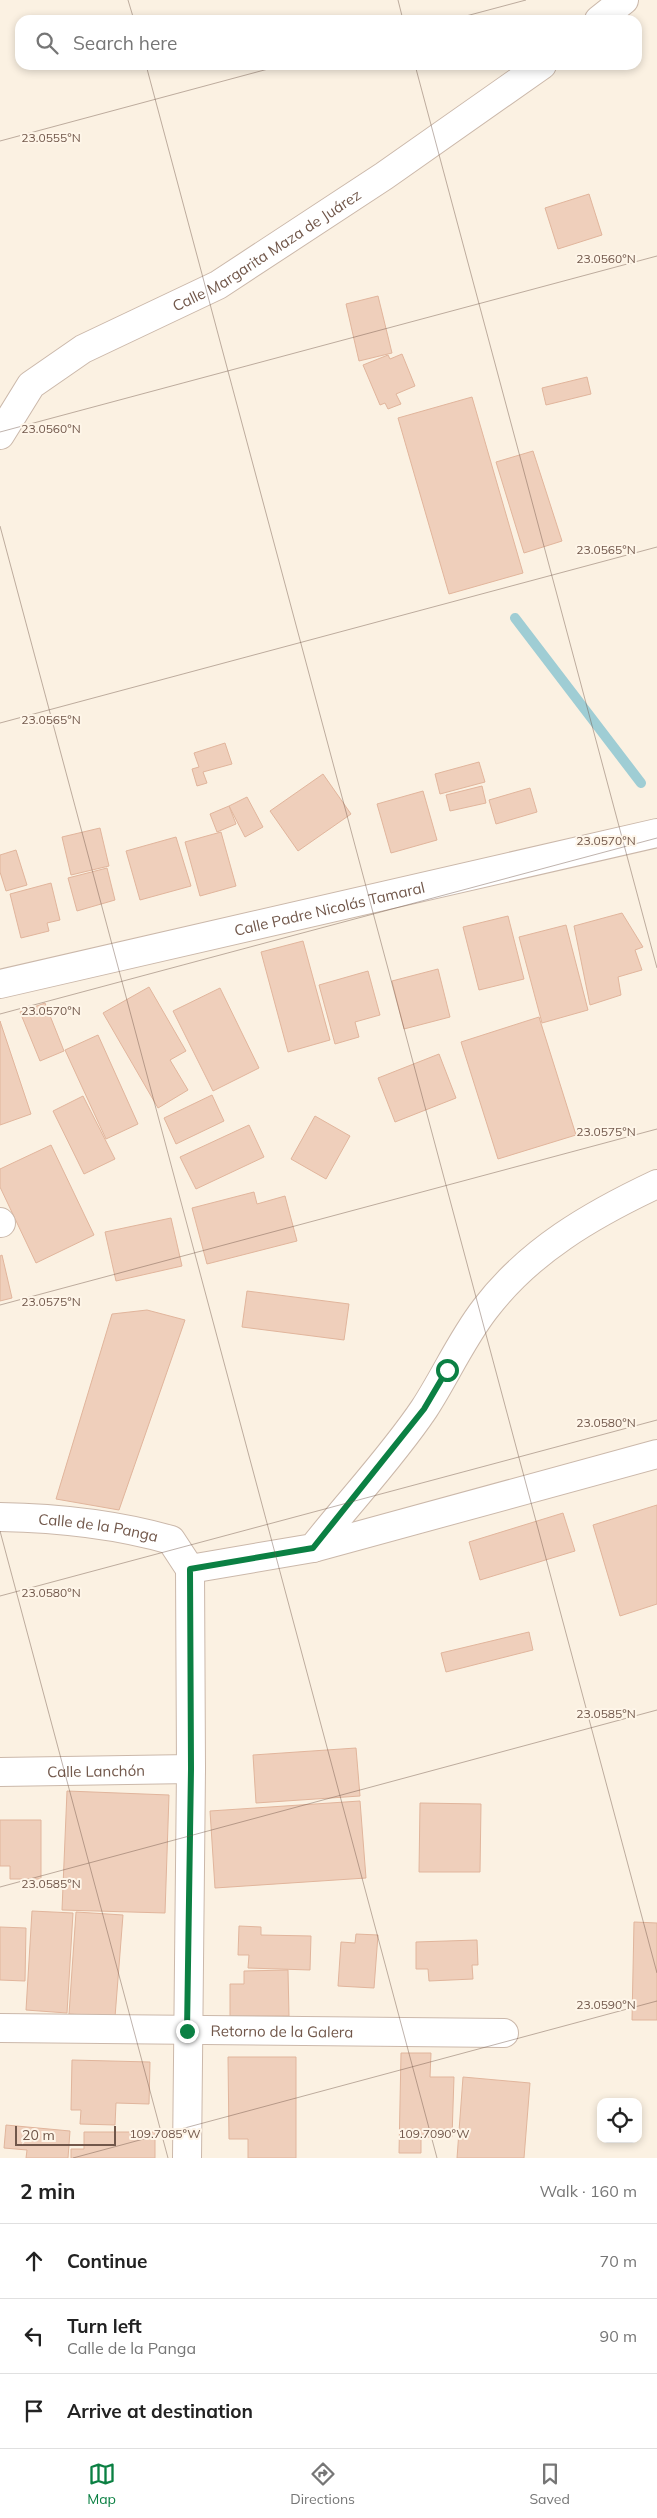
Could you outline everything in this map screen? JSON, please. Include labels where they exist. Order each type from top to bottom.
[{"type":"street","points":[[605,15],[624,0]]},
{"type":"street","name":"Calle Margarita Maza de Juárez","points":[[0,435],[31,385],[83,349],[218,285],[384,176],[535,70]]},
{"type":"street","name":"Calle Padre Nicolás Tamaral","points":[[0,984],[657,833]]},
{"type":"street","points":[[313,1548],[424,1409],[485,1310],[521,1269],[564,1234],[614,1204],[657,1184]]},
{"type":"street","points":[[187,2158],[191,1769],[190,1569],[313,1548],[657,1454]]},
{"type":"street","name":"Calle de la Panga","points":[[0,1517],[50,1518],[133,1529],[172,1540],[190,1569]]},
{"type":"street","name":"Calle Lanchón","points":[[0,1772],[191,1769]]},
{"type":"street","name":"Retorno de la Galera","points":[[0,2028],[504,2033]]},
{"type":"building","points":[[589,194],[602,235],[558,249],[545,208]]},
{"type":"building","points":[[378,296],[392,353],[359,361],[346,304]]},
{"type":"building","points":[[402,354],[415,386],[396,394],[401,404],[388,409],[385,403],[380,405],[363,365],[388,355],[390,359]]},
{"type":"building","points":[[587,377],[591,394],[546,405],[542,388]]},
{"type":"building","points":[[472,397],[523,573],[449,594],[398,418]]},
{"type":"building","points":[[533,451],[562,541],[524,553],[496,462]]},
{"type":"building","points":[[225,743],[232,764],[203,772],[207,783],[197,786],[192,769],[199,767],[194,753]]},
{"type":"building","points":[[479,762],[485,782],[440,794],[435,774]]},
{"type":"building","points":[[323,774],[351,814],[298,851],[270,811]]},
{"type":"building","points":[[482,786],[486,803],[450,811],[446,795]]},
{"type":"building","points":[[530,788],[537,812],[496,824],[489,800]]},
{"type":"building","points":[[423,791],[437,840],[391,853],[377,804]]},
{"type":"building","points":[[247,797],[263,827],[245,837],[229,806]]},
{"type":"building","points":[[229,806],[236,824],[217,832],[210,814]]},
{"type":"building","points":[[100,828],[109,866],[71,875],[62,837]]},
{"type":"building","points":[[221,832],[236,886],[200,896],[185,842]]},
{"type":"building","points":[[176,837],[191,886],[140,900],[126,851]]},
{"type":"building","points":[[16,850],[27,885],[6,891],[0,872],[0,855]]},
{"type":"building","points":[[107,868],[115,900],[77,911],[68,878]]},
{"type":"building","points":[[51,883],[60,920],[47,923],[49,931],[21,938],[10,894]]},
{"type":"building","points":[[622,913],[643,947],[635,950],[642,970],[618,977],[621,995],[590,1005],[574,926]]},
{"type":"building","points":[[508,916],[524,979],[479,990],[463,927]]},
{"type":"building","points":[[566,925],[588,1010],[542,1023],[519,937]]},
{"type":"building","points":[[303,941],[330,1040],[288,1052],[261,952]]},
{"type":"building","points":[[438,969],[450,1017],[404,1029],[392,981]]},
{"type":"building","points":[[368,971],[380,1015],[355,1022],[359,1037],[335,1044],[319,985]]},
{"type":"building","points":[[149,987],[186,1051],[170,1060],[188,1090],[158,1108],[103,1013]]},
{"type":"building","points":[[220,988],[259,1068],[213,1091],[173,1011]]},
{"type":"building","points":[[45,1003],[64,1051],[40,1061],[20,1012]]},
{"type":"building","points":[[539,1017],[576,1135],[498,1159],[461,1042]]},
{"type":"building","points":[[0,1021],[31,1114],[0,1125]]},
{"type":"building","points":[[98,1035],[138,1124],[106,1139],[65,1050]]},
{"type":"building","points":[[439,1054],[456,1098],[395,1122],[378,1078]]},
{"type":"building","points":[[212,1095],[224,1121],[176,1144],[164,1118]]},
{"type":"building","points":[[83,1096],[115,1159],[84,1174],[53,1111]]},
{"type":"building","points":[[315,1116],[350,1136],[326,1179],[291,1159]]},
{"type":"building","points":[[249,1125],[264,1157],[196,1189],[180,1157]]},
{"type":"building","points":[[51,1145],[94,1235],[36,1263],[0,1187],[0,1169]]},
{"type":"building","points":[[254,1192],[257,1204],[285,1196],[297,1241],[207,1264],[192,1208]]},
{"type":"building","points":[[171,1218],[182,1266],[116,1281],[105,1232]]},
{"type":"building","points":[[2,1255],[12,1298],[0,1301],[0,1256]]},
{"type":"building","points":[[247,1291],[349,1304],[344,1340],[242,1327]]},
{"type":"building","points":[[147,1310],[185,1320],[119,1510],[56,1499],[112,1314]]},
{"type":"building","points":[[657,1505],[657,1604],[620,1616],[593,1525]]},
{"type":"building","points":[[563,1513],[575,1551],[480,1580],[469,1542]]},
{"type":"building","points":[[529,1632],[533,1650],[446,1672],[441,1653]]},
{"type":"building","points":[[356,1748],[360,1796],[256,1803],[253,1755]]},
{"type":"building","points":[[67,1791],[169,1795],[165,1913],[62,1910]]},
{"type":"building","points":[[360,1801],[366,1878],[215,1888],[210,1811]]},
{"type":"building","points":[[420,1803],[481,1804],[480,1872],[419,1872]]},
{"type":"building","points":[[0,1820],[41,1820],[41,1879],[10,1879],[10,1866],[0,1866]]},
{"type":"building","points":[[32,1911],[73,1913],[67,2013],[26,2010]]},
{"type":"building","points":[[76,1912],[123,1915],[115,2017],[69,2014]]},
{"type":"building","points":[[634,1922],[657,1923],[657,2020],[632,2020]]},
{"type":"building","points":[[239,1926],[261,1927],[261,1935],[311,1936],[310,1970],[248,1968],[249,1955],[238,1955]]},
{"type":"building","points":[[0,1927],[26,1928],[25,1981],[0,1980]]},
{"type":"building","points":[[356,1934],[378,1935],[374,1988],[338,1986],[341,1942],[355,1943]]},
{"type":"building","points":[[477,1940],[478,1965],[472,1965],[473,1979],[429,1981],[428,1969],[416,1969],[416,1942]]},
{"type":"building","points":[[288,1970],[289,2016],[230,2016],[230,1984],[244,1984],[244,1971]]},
{"type":"building","points":[[401,2053],[431,2053],[430,2077],[454,2077],[452,2137],[421,2137],[421,2153],[399,2153]]},
{"type":"building","points":[[228,2057],[296,2057],[296,2158],[248,2158],[248,2139],[229,2139]]},
{"type":"building","points":[[72,2060],[150,2062],[149,2104],[116,2103],[115,2125],[80,2124],[81,2110],[71,2110]]},
{"type":"building","points":[[463,2077],[530,2083],[524,2158],[457,2158]]},
{"type":"building","points":[[6,2125],[70,2131],[68,2158],[26,2158],[27,2150],[4,2148]]},
{"type":"building","points":[[84,2132],[155,2132],[155,2158],[71,2158],[71,2149],[84,2149]]},
{"type":"waterway","points":[[515,618],[641,783]]},
{"type":"route","points":[[187,2031],[191,1769],[190,1569],[313,1548],[350,1500],[388,1457],[424,1409],[447,1370]]}]
